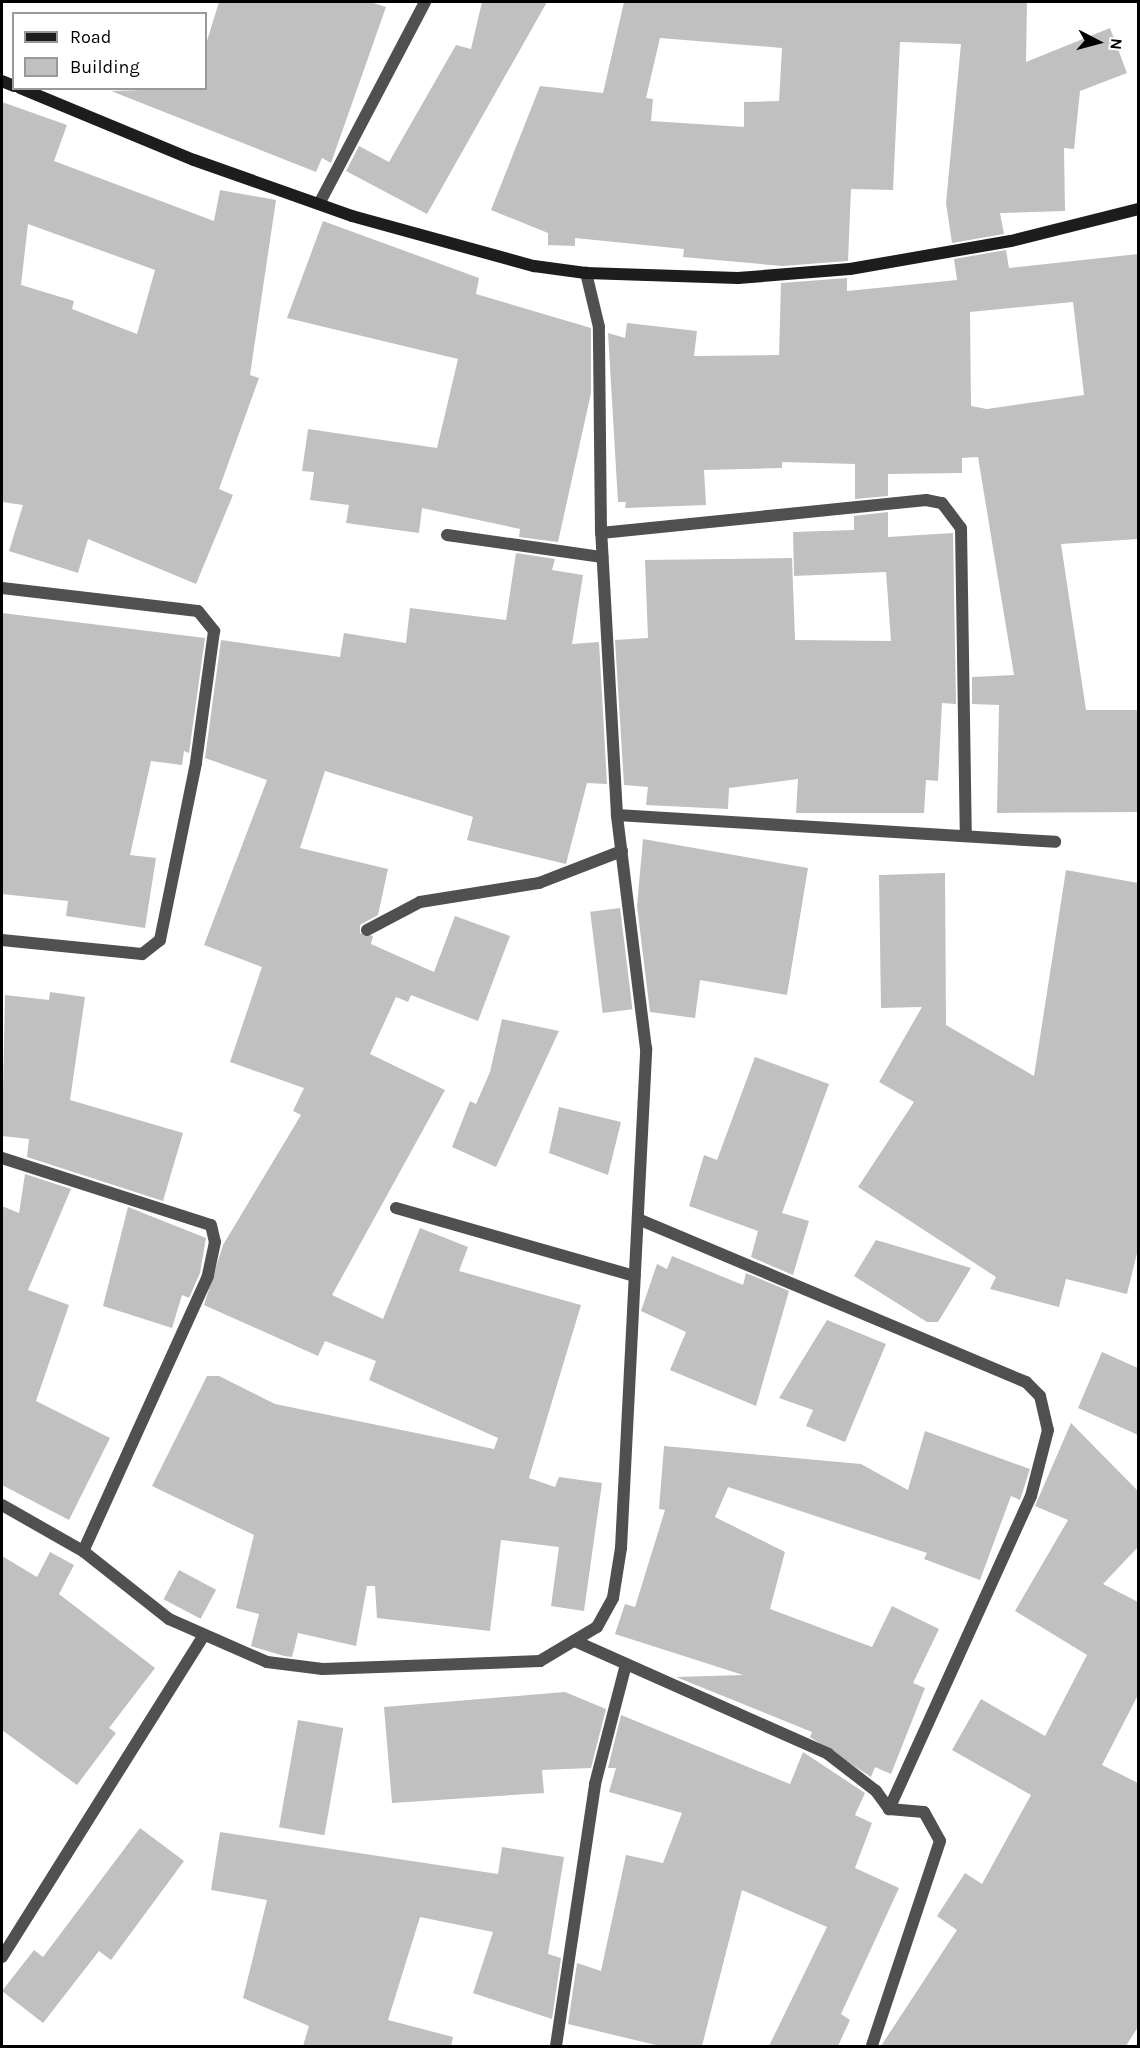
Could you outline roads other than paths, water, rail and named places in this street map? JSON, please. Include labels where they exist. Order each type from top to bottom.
[{"type":"street","points":[[319,204],[425,2]]},
{"type":"street","points":[[25,90],[319,204],[534,266],[586,273],[738,278],[850,269],[1011,241],[1138,209]]},
{"type":"street","points":[[2,1505],[82,1551],[169,1619],[203,1636],[267,1662],[323,1669],[540,1661],[577,1642],[597,1627],[613,1598],[621,1548],[646,1049],[617,815],[601,533],[599,327],[586,273]]},
{"type":"street","points":[[601,533],[926,500],[942,503],[961,528],[966,833]]},
{"type":"street","points":[[447,535],[602,557]]},
{"type":"street","points":[[2,588],[198,611],[214,631],[196,764],[160,940],[142,954],[2,940]]},
{"type":"street","points":[[617,815],[966,833],[1055,843]]},
{"type":"street","points":[[367,930],[420,902],[538,883],[622,851]]},
{"type":"street","points":[[2,1158],[212,1225],[215,1242],[208,1276],[82,1551]]},
{"type":"street","points":[[396,1208],[635,1276]]},
{"type":"street","points":[[638,1219],[1026,1382],[1040,1396],[1048,1430],[1031,1496],[889,1809]]},
{"type":"street","points":[[2,1957],[203,1636]]},
{"type":"street","points":[[577,1642],[828,1754],[876,1791],[889,1809],[924,1812],[940,1841],[872,2046]]},
{"type":"street","points":[[556,2046],[595,1784],[626,1664]]}]
